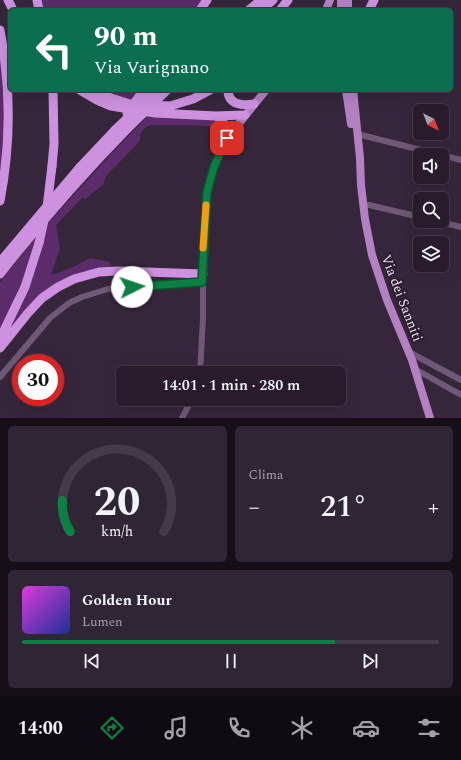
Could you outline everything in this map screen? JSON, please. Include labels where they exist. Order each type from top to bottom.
[{"type":"highway","points":[[251,8],[261,0]]},
{"type":"highway","points":[[263,8],[273,0]]},
{"type":"highway","points":[[282,8],[288,0]]},
{"type":"highway","points":[[0,30],[4,53],[9,109],[8,144],[0,200]]},
{"type":"highway","points":[[0,339],[25,287],[39,243],[47,207],[54,144],[54,105],[52,92]]},
{"type":"highway","points":[[83,92],[111,106],[155,113],[216,116],[245,115]]},
{"type":"highway","points":[[98,92],[111,98],[137,105],[164,106],[170,106],[193,99],[206,92]]},
{"type":"highway","points":[[115,130],[143,92]]},
{"type":"highway","points":[[0,262],[18,238],[81,166],[115,130],[155,92]]},
{"type":"highway","points":[[0,274],[24,243],[86,170],[165,92]]},
{"type":"highway","points":[[228,92],[228,95],[237,104],[245,106],[254,104]]},
{"type":"highway","points":[[216,116],[226,125],[227,138]]},
{"type":"highway","points":[[0,348],[42,298],[58,287],[74,279],[99,272],[118,271],[203,278]]},
{"type":"main road","points":[[203,278],[207,192],[214,167],[227,138],[264,92]]},
{"type":"main road","name":"Via dei Sanniti","points":[[346,92],[357,174],[361,185]]},
{"type":"main road","name":"Via dei Sanniti","points":[[353,92],[363,205],[372,255],[387,300],[415,369],[430,418]]},
{"type":"street","points":[[357,134],[413,148]]},
{"type":"street","points":[[449,157],[461,160]]},
{"type":"street","points":[[363,205],[369,205],[413,215]]},
{"type":"street","points":[[449,224],[461,226]]},
{"type":"street","points":[[0,377],[50,318],[69,303],[82,297],[108,289],[203,278],[200,366]]},
{"type":"street","points":[[408,352],[461,380]]},
{"type":"street","points":[[415,369],[461,395]]},
{"type":"street","points":[[182,418],[188,406]]},
{"type":"shaded area","points":[[41,0],[204,0],[198,8],[43,8]]},
{"type":"shaded area","points":[[0,46],[6,112],[0,189]]},
{"type":"shaded area","points":[[104,92],[138,92],[130,102]]},
{"type":"shaded area","points":[[147,117],[214,119],[223,127],[152,125],[145,128],[140,134],[141,138],[138,143],[107,175],[104,180],[104,184],[85,199],[82,198],[56,225],[60,249],[51,274],[55,274],[73,267],[90,258],[110,262],[110,268],[70,278],[12,328],[9,328],[25,298],[49,222]]},
{"type":"shaded area","points":[[36,237],[22,283],[0,332],[0,282]]},
{"type":"slow traffic","points":[[203,248],[206,205]]},
{"type":"route","points":[[132,287],[202,282],[207,192],[214,167],[227,138]]}]
